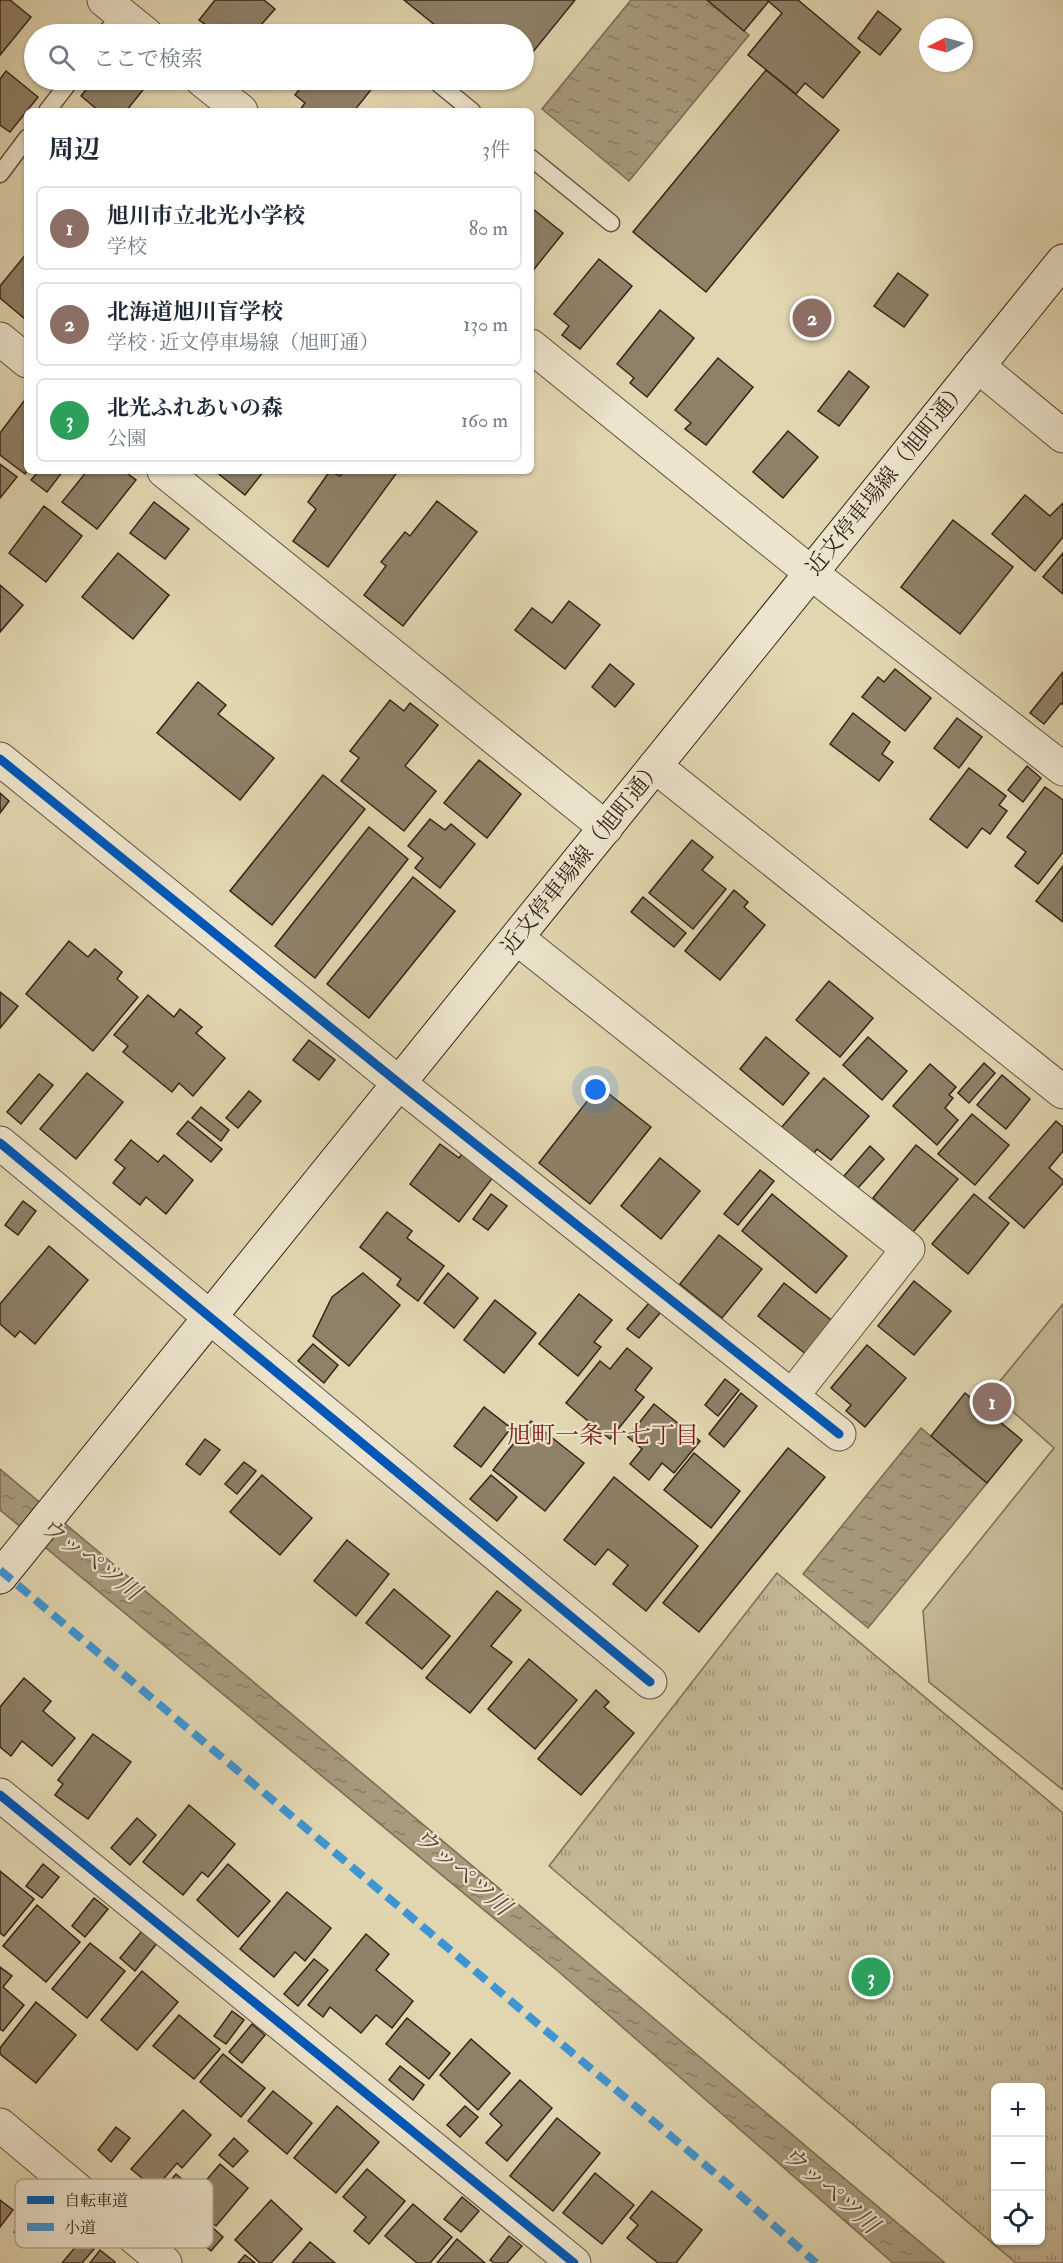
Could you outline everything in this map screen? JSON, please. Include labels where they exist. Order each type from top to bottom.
[{"type":"street","points":[[115,12],[132,24]]},
{"type":"street","points":[[215,90],[237,108]]},
{"type":"street","name":"近文停車場線（旭町通）","points":[[0,1577],[1063,261]]},
{"type":"street","points":[[0,339],[24,359]]},
{"type":"street","points":[[534,348],[811,573],[1063,769]]},
{"type":"street","points":[[978,366],[1063,436]]},
{"type":"street","points":[[168,474],[606,828]]},
{"type":"street","points":[[0,759],[400,1084],[839,1434]]},
{"type":"street","points":[[656,766],[1063,1092]]},
{"type":"street","points":[[517,938],[908,1249],[792,1396]]},
{"type":"street","points":[[0,1143],[650,1682]]},
{"type":"street","points":[[0,1795],[573,2263]]},
{"type":"street","points":[[0,2125],[65,2179]]},
{"type":"street","points":[[147,2248],[165,2263]]},
{"type":"lane","points":[[49,108],[63,90]]},
{"type":"lane","points":[[446,90],[468,108]]},
{"type":"lane","points":[[0,174],[24,142]]},
{"type":"lane","points":[[534,160],[611,223]]},
{"type":"green space","points":[[1063,1304],[1063,1790],[929,1682],[923,1611],[1054,1448],[991,1392]]},
{"type":"green space","points":[[777,1573],[1063,1813],[1063,2263],[1016,2263],[995,2245],[1045,2245],[1045,2083],[991,2083],[991,2242],[549,1866]]},
{"type":"water","points":[[631,0],[707,0],[749,35],[629,181],[542,109]]},
{"type":"water","points":[[921,1428],[987,1483],[868,1628],[803,1574]]},
{"type":"water","name":"ウッペツ川","points":[[0,1469],[945,2263],[893,2263],[559,1972],[0,1510]]},
{"type":"building","points":[[0,0],[10,0],[31,17],[0,55]]},
{"type":"building","points":[[215,0],[264,0],[275,9],[262,24],[205,24],[199,20]]},
{"type":"building","points":[[404,0],[575,0],[534,51],[534,24],[434,24]]},
{"type":"building","points":[[707,0],[767,0],[769,1],[744,31]]},
{"type":"building","points":[[767,0],[798,0],[860,52],[823,98],[805,83],[796,94],[748,55],[782,13]]},
{"type":"building","points":[[878,11],[901,29],[880,55],[858,38]]},
{"type":"building","points":[[766,70],[839,130],[706,292],[633,232]]},
{"type":"building","points":[[6,71],[24,86],[24,90],[29,90],[38,97],[29,108],[24,108],[24,114],[10,132],[0,125],[0,79]]},
{"type":"building","points":[[86,90],[143,90],[128,108],[95,108],[81,96]]},
{"type":"building","points":[[299,90],[371,90],[356,108],[301,108],[305,103],[295,95]]},
{"type":"building","points":[[534,210],[563,233],[534,269]]},
{"type":"building","points":[[24,257],[24,318],[0,298],[0,286]]},
{"type":"building","points":[[599,259],[632,286],[580,349],[562,335],[569,326],[554,314]]},
{"type":"building","points":[[898,273],[928,295],[904,327],[874,306]]},
{"type":"building","points":[[660,310],[694,338],[647,397],[630,383],[634,378],[617,364]]},
{"type":"building","points":[[718,358],[753,387],[706,445],[685,429],[691,423],[675,410]]},
{"type":"building","points":[[849,371],[869,387],[839,426],[818,411]]},
{"type":"building","points":[[24,401],[24,473],[0,455],[0,433]]},
{"type":"building","points":[[788,431],[818,457],[783,498],[753,472]]},
{"type":"building","points":[[0,464],[17,477],[0,498]]},
{"type":"building","points":[[36,474],[61,474],[47,492],[31,480]]},
{"type":"building","points":[[85,474],[128,474],[136,480],[97,529],[62,502]]},
{"type":"building","points":[[219,474],[262,474],[245,495]]},
{"type":"building","points":[[328,474],[340,476],[342,474],[396,474],[328,567],[293,541],[316,509],[308,502]]},
{"type":"building","points":[[1025,495],[1050,516],[1063,503],[1063,537],[1035,571],[992,534]]},
{"type":"building","points":[[437,501],[477,532],[403,626],[364,595],[386,566],[381,562],[405,532],[410,536]]},
{"type":"building","points":[[154,502],[189,529],[165,559],[130,533]]},
{"type":"building","points":[[44,506],[82,536],[46,582],[9,553]]},
{"type":"building","points":[[953,520],[1013,567],[960,634],[901,587]]},
{"type":"building","points":[[118,553],[169,595],[133,639],[82,597]]},
{"type":"building","points":[[1063,553],[1063,594],[1043,577]]},
{"type":"building","points":[[0,585],[23,605],[0,632]]},
{"type":"building","points":[[569,601],[600,625],[565,669],[515,630],[532,608],[552,623]]},
{"type":"building","points":[[610,664],[634,684],[615,707],[592,687]]},
{"type":"building","points":[[895,669],[931,698],[905,731],[862,697],[878,677],[884,682]]},
{"type":"building","points":[[1063,672],[1063,705],[1061,703],[1044,724],[1030,713]]},
{"type":"building","points":[[198,682],[226,705],[218,714],[274,758],[240,800],[157,733]]},
{"type":"building","points":[[390,700],[404,711],[410,703],[438,725],[405,766],[436,791],[404,831],[341,781],[359,758],[350,751]]},
{"type":"building","points":[[853,713],[890,742],[882,754],[893,762],[879,781],[830,744]]},
{"type":"building","points":[[957,718],[982,737],[959,768],[934,748]]},
{"type":"building","points":[[479,760],[521,794],[487,838],[444,803]]},
{"type":"building","points":[[1027,766],[1041,778],[1023,802],[1008,790]]},
{"type":"building","points":[[969,768],[1006,796],[999,805],[1007,811],[990,834],[982,828],[967,848],[930,819]]},
{"type":"building","points":[[323,775],[365,809],[272,925],[230,891]]},
{"type":"building","points":[[1045,787],[1063,800],[1063,852],[1038,884],[1015,866],[1026,852],[1007,837]]},
{"type":"building","points":[[0,793],[9,801],[0,813]]},
{"type":"building","points":[[430,819],[445,830],[451,824],[475,844],[440,888],[415,868],[423,858],[408,846]]},
{"type":"building","points":[[369,827],[408,859],[315,978],[275,946]]},
{"type":"building","points":[[692,840],[713,857],[702,870],[726,889],[693,929],[649,893]]},
{"type":"building","points":[[1063,866],[1063,922],[1036,901]]},
{"type":"building","points":[[413,877],[455,911],[369,1018],[327,984]]},
{"type":"building","points":[[734,890],[748,902],[744,907],[765,925],[720,980],[685,951]]},
{"type":"building","points":[[643,897],[686,933],[674,947],[631,912]]},
{"type":"building","points":[[69,941],[88,957],[95,949],[122,972],[117,979],[138,997],[93,1051],[26,994]]},
{"type":"building","points":[[829,981],[873,1018],[840,1057],[796,1020]]},
{"type":"building","points":[[0,992],[18,1006],[0,1028]]},
{"type":"building","points":[[148,995],[174,1017],[180,1009],[202,1027],[196,1033],[225,1058],[193,1096],[179,1083],[172,1092],[123,1052],[128,1046],[114,1035]]},
{"type":"building","points":[[766,1037],[809,1073],[783,1105],[740,1069]]},
{"type":"building","points":[[868,1037],[907,1071],[882,1100],[843,1065]]},
{"type":"building","points":[[309,1040],[335,1060],[319,1080],[293,1060]]},
{"type":"building","points":[[984,1063],[995,1073],[969,1103],[958,1093]]},
{"type":"building","points":[[930,1064],[956,1087],[949,1095],[953,1098],[945,1108],[958,1120],[937,1145],[893,1106]]},
{"type":"building","points":[[87,1073],[123,1102],[76,1159],[40,1129]]},
{"type":"building","points":[[39,1074],[53,1085],[21,1124],[7,1112]]},
{"type":"building","points":[[1002,1075],[1030,1099],[1006,1129],[977,1105]]},
{"type":"building","points":[[824,1078],[869,1116],[831,1160],[817,1149],[812,1156],[781,1128]]},
{"type":"building","points":[[599,1086],[651,1127],[590,1204],[539,1163]]},
{"type":"building","points":[[249,1091],[261,1101],[238,1128],[226,1118]]},
{"type":"building","points":[[201,1107],[229,1130],[221,1141],[192,1118]]},
{"type":"building","points":[[972,1114],[1009,1145],[975,1185],[938,1154]]},
{"type":"building","points":[[188,1121],[222,1149],[211,1162],[177,1134]]},
{"type":"building","points":[[1056,1121],[1063,1127],[1063,1151],[1049,1168],[1063,1180],[1063,1183],[1024,1228],[989,1198]]},
{"type":"building","points":[[131,1140],[158,1162],[164,1155],[193,1180],[166,1214],[146,1197],[140,1205],[113,1183],[125,1168],[115,1160]]},
{"type":"building","points":[[440,1144],[459,1158],[463,1152],[494,1176],[459,1222],[410,1184]]},
{"type":"building","points":[[916,1145],[958,1179],[913,1232],[873,1198]]},
{"type":"building","points":[[870,1146],[884,1159],[858,1188],[844,1176]]},
{"type":"building","points":[[660,1158],[700,1191],[661,1239],[621,1206]]},
{"type":"building","points":[[760,1170],[774,1181],[738,1225],[724,1214]]},
{"type":"building","points":[[491,1194],[507,1206],[488,1230],[473,1219]]},
{"type":"building","points":[[772,1194],[847,1256],[816,1293],[742,1231]]},
{"type":"building","points":[[974,1194],[1009,1223],[968,1274],[932,1244]]},
{"type":"building","points":[[23,1201],[36,1211],[18,1235],[5,1225]]},
{"type":"building","points":[[387,1212],[412,1231],[407,1238],[444,1266],[418,1301],[397,1285],[401,1279],[360,1247]]},
{"type":"building","points":[[719,1235],[762,1269],[722,1318],[680,1284]]},
{"type":"building","points":[[49,1246],[88,1280],[35,1344],[20,1331],[15,1337],[0,1324],[0,1304]]},
{"type":"building","points":[[363,1273],[400,1305],[349,1366],[313,1336],[332,1297]]},
{"type":"building","points":[[448,1273],[478,1298],[454,1328],[424,1303]]},
{"type":"building","points":[[914,1281],[951,1311],[914,1355],[878,1326]]},
{"type":"building","points":[[784,1283],[834,1322],[807,1355],[758,1316]]},
{"type":"building","points":[[579,1294],[612,1320],[594,1342],[601,1347],[578,1376],[539,1344]]},
{"type":"building","points":[[495,1300],[536,1333],[504,1373],[464,1340]]},
{"type":"building","points":[[649,1303],[660,1313],[639,1338],[627,1329]]},
{"type":"building","points":[[313,1344],[338,1365],[324,1383],[298,1361]]},
{"type":"building","points":[[867,1345],[906,1378],[865,1427],[846,1411],[851,1405],[831,1388]]},
{"type":"building","points":[[627,1348],[652,1368],[635,1390],[644,1397],[610,1439],[566,1403],[600,1361],[610,1369]]},
{"type":"building","points":[[725,1379],[739,1390],[718,1416],[705,1405]]},
{"type":"building","points":[[741,1393],[757,1406],[724,1447],[709,1434]]},
{"type":"building","points":[[965,1393],[1022,1440],[987,1483],[931,1436]]},
{"type":"building","points":[[654,1404],[700,1441],[674,1473],[662,1463],[649,1480],[630,1464],[642,1449],[628,1437]]},
{"type":"building","points":[[484,1407],[511,1428],[481,1467],[454,1446]]},
{"type":"building","points":[[531,1421],[584,1463],[545,1511],[493,1470]]},
{"type":"building","points":[[205,1439],[220,1450],[200,1475],[186,1464]]},
{"type":"building","points":[[788,1448],[825,1477],[699,1632],[663,1603]]},
{"type":"building","points":[[694,1453],[740,1491],[711,1528],[664,1490]]},
{"type":"building","points":[[244,1462],[256,1471],[237,1494],[225,1484]]},
{"type":"building","points":[[262,1475],[312,1518],[280,1555],[230,1512]]},
{"type":"building","points":[[491,1475],[517,1497],[497,1521],[470,1499]]},
{"type":"building","points":[[614,1477],[698,1546],[646,1611],[613,1584],[628,1565],[608,1549],[595,1565],[564,1540]]},
{"type":"building","points":[[347,1540],[389,1574],[356,1616],[314,1581]]},
{"type":"building","points":[[394,1589],[450,1636],[422,1669],[366,1623]]},
{"type":"building","points":[[497,1591],[521,1610],[491,1646],[512,1662],[470,1713],[426,1678]]},
{"type":"building","points":[[529,1659],[577,1700],[535,1749],[488,1709]]},
{"type":"building","points":[[24,1678],[51,1701],[43,1711],[75,1738],[52,1766],[22,1741],[11,1756],[0,1747],[0,1707]]},
{"type":"building","points":[[596,1690],[609,1702],[604,1707],[634,1733],[581,1795],[538,1759]]},
{"type":"building","points":[[93,1734],[131,1762],[88,1819],[55,1795],[63,1784],[58,1780]]},
{"type":"building","points":[[189,1805],[235,1844],[208,1877],[202,1872],[183,1895],[143,1862]]},
{"type":"building","points":[[137,1818],[156,1835],[130,1865],[111,1848]]},
{"type":"building","points":[[43,1864],[59,1877],[42,1898],[26,1886]]},
{"type":"building","points":[[228,1864],[270,1901],[238,1937],[197,1900]]},
{"type":"building","points":[[0,1871],[34,1899],[4,1936],[0,1933]]},
{"type":"building","points":[[287,1892],[331,1928],[305,1961],[295,1952],[274,1977],[240,1949]]},
{"type":"building","points":[[94,1898],[108,1909],[85,1937],[72,1926]]},
{"type":"building","points":[[37,1905],[80,1942],[46,1982],[3,1946]]},
{"type":"building","points":[[142,1931],[157,1943],[135,1971],[120,1958]]},
{"type":"building","points":[[366,1934],[389,1954],[376,1970],[413,2001],[392,2028],[376,2015],[361,2033],[330,2007],[323,2017],[308,2005]]},
{"type":"building","points":[[90,1943],[125,1971],[87,2018],[52,1989]]},
{"type":"building","points":[[314,1959],[328,1970],[298,2006],[284,1994]]},
{"type":"building","points":[[0,1967],[12,1976],[3,1987],[24,2005],[3,2031],[0,2029]]},
{"type":"building","points":[[142,1971],[178,2002],[137,2050],[101,2020]]},
{"type":"building","points":[[36,2002],[76,2035],[36,2083],[0,2054],[0,2048]]},
{"type":"building","points":[[232,2011],[244,2020],[226,2044],[214,2036]]},
{"type":"building","points":[[179,2015],[220,2049],[194,2079],[153,2046]]},
{"type":"building","points":[[407,2018],[450,2053],[429,2079],[386,2044]]},
{"type":"building","points":[[252,2024],[265,2035],[242,2063],[229,2052]]},
{"type":"building","points":[[471,2039],[510,2073],[478,2110],[440,2075]]},
{"type":"building","points":[[223,2054],[265,2088],[241,2117],[200,2082]]},
{"type":"building","points":[[400,2066],[424,2085],[413,2100],[389,2080]]},
{"type":"building","points":[[520,2080],[552,2108],[507,2161],[486,2143],[502,2125],[490,2114]]},
{"type":"building","points":[[273,2091],[312,2123],[287,2154],[248,2121]]},
{"type":"building","points":[[337,2106],[379,2142],[336,2193],[294,2158]]},
{"type":"building","points":[[465,2106],[478,2117],[460,2137],[447,2125]]},
{"type":"building","points":[[183,2110],[211,2135],[182,2168],[177,2163],[163,2179],[143,2179],[131,2169]]},
{"type":"building","points":[[557,2118],[600,2153],[553,2211],[510,2176]]},
{"type":"building","points":[[116,2127],[130,2138],[111,2162],[98,2150]]},
{"type":"building","points":[[234,2138],[248,2151],[233,2167],[219,2155]]},
{"type":"building","points":[[220,2164],[248,2188],[216,2226],[213,2223],[213,2179],[207,2179]]},
{"type":"building","points":[[367,2169],[405,2201],[369,2244],[354,2231],[366,2217],[343,2197]]},
{"type":"building","points":[[595,2173],[634,2205],[602,2244],[563,2213]]},
{"type":"building","points":[[176,2174],[182,2179],[172,2179]]},
{"type":"building","points":[[652,2191],[702,2230],[676,2263],[658,2263],[627,2238],[638,2225],[630,2218]]},
{"type":"building","points":[[462,2197],[479,2211],[461,2232],[444,2219]]},
{"type":"building","points":[[0,2200],[13,2210],[0,2227]]},
{"type":"building","points":[[271,2200],[302,2229],[271,2263],[260,2263],[235,2240]]},
{"type":"building","points":[[413,2204],[452,2237],[430,2263],[417,2263],[385,2236]]},
{"type":"building","points":[[213,2228],[223,2237],[211,2251],[208,2248],[213,2248]]},
{"type":"building","points":[[509,2236],[522,2246],[507,2263],[494,2263],[490,2260]]},
{"type":"building","points":[[457,2239],[485,2263],[437,2263]]},
{"type":"building","points":[[310,2242],[335,2263],[292,2263]]},
{"type":"building","points":[[74,2248],[94,2249],[82,2263],[62,2263]]},
{"type":"building","points":[[100,2250],[115,2262],[90,2263]]},
{"type":"building","points":[[245,2255],[255,2263],[238,2263]]},
{"type":"marked path","points":[[0,1570],[730,2186],[816,2263]]},
{"type":"cycle path","points":[[0,759],[400,1084],[839,1434]]},
{"type":"cycle path","points":[[0,1143],[650,1682]]},
{"type":"cycle path","points":[[0,1795],[574,2263]]},
{"type":"place","name":"北海道旭川盲学校","points":[[812,318]]},
{"type":"place","name":"旭川市立北光小学校","points":[[992,1402]]},
{"type":"place","name":"北光ふれあいの森","points":[[871,1977]]},
{"type":"district","name":"旭町一条十七丁目","points":[[603,1435]]}]
